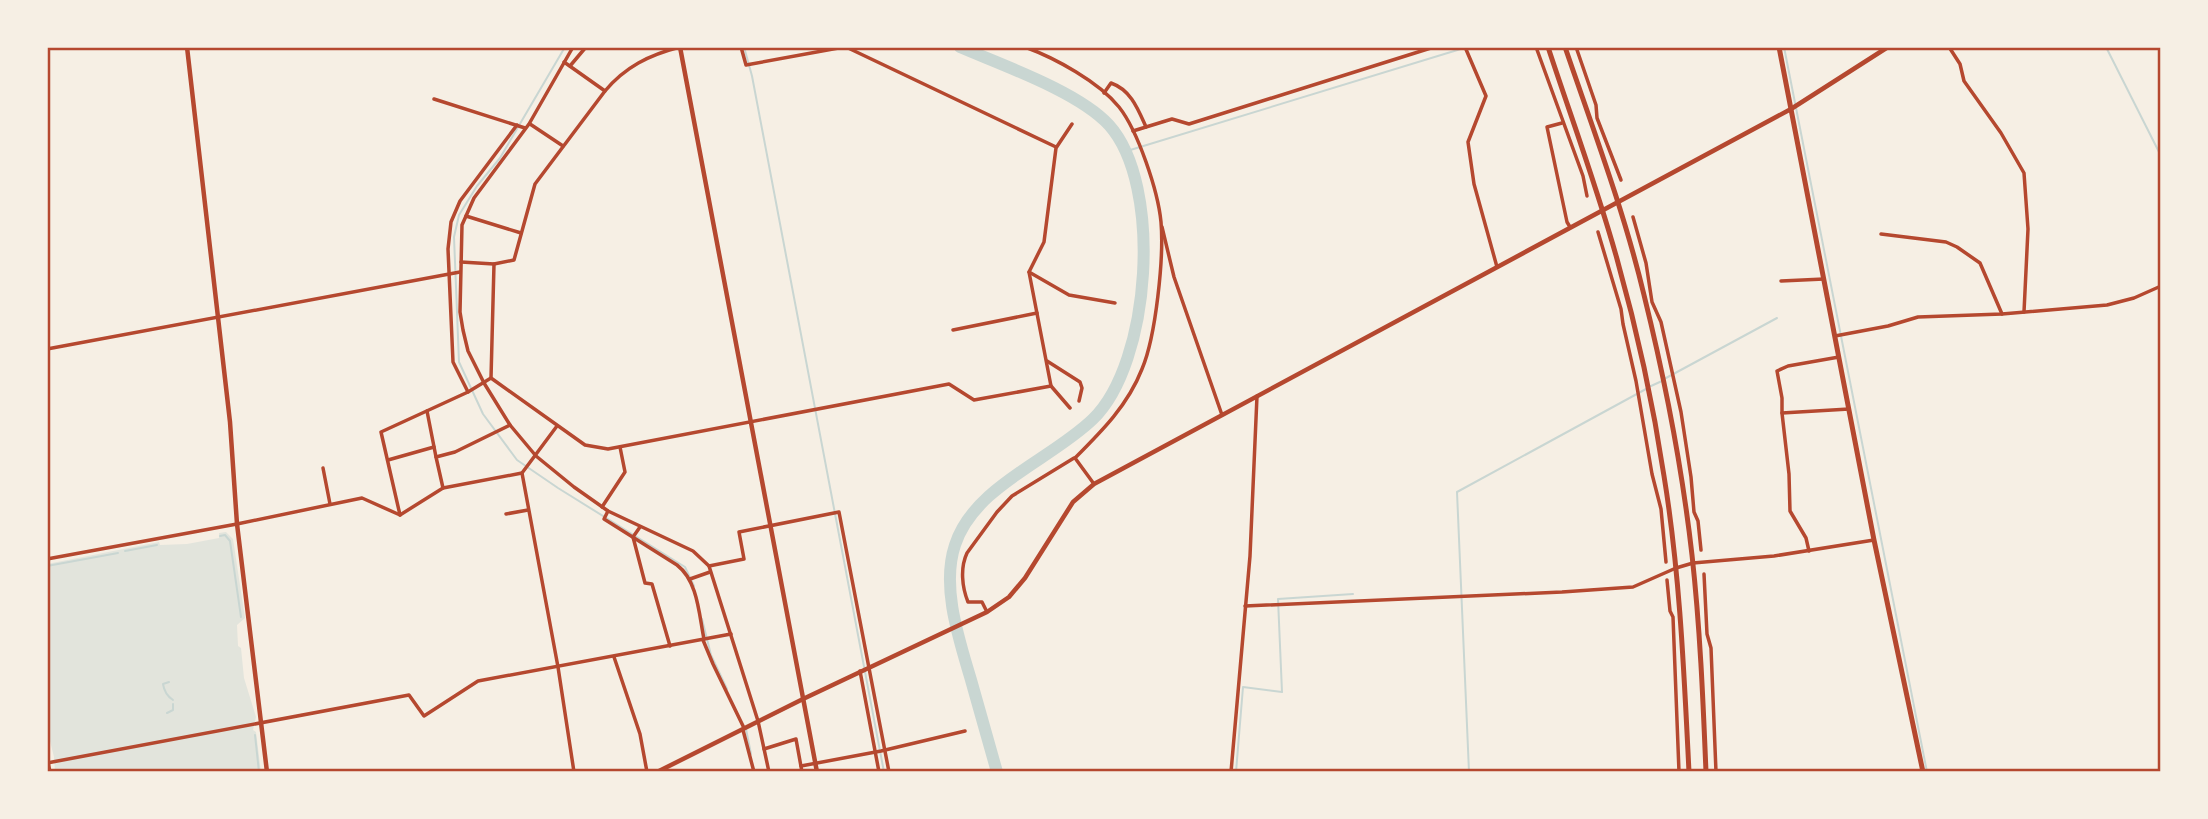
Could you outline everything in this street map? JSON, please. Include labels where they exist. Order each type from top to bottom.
[{"type":"main road","points":[[1548,47],[1602,210],[1628,299],[1654,418],[1676,568],[1689,772]]},
{"type":"main road","points":[[1565,47],[1646,291],[1665,388],[1693,563],[1706,772]]},
{"type":"main road","points":[[1779,47],[1874,540],[1923,772]]},
{"type":"street","points":[[187,47],[231,434],[237,524],[267,772]]},
{"type":"street","points":[[573,47],[526,129],[474,198],[462,225],[460,312],[468,351],[510,425],[536,456],[608,511],[693,551],[709,566],[758,721],[769,772]]},
{"type":"street","points":[[570,66],[586,47]]},
{"type":"street","points":[[461,262],[494,264],[514,260],[535,184],[604,91],[614,80],[642,60],[680,47],[817,772]]},
{"type":"street","points":[[741,47],[746,65],[845,47],[1056,148]]},
{"type":"street","points":[[1133,131],[1172,119],[1189,124],[1434,47]]},
{"type":"street","points":[[1465,47],[1486,96],[1468,142],[1474,184],[1497,267]]},
{"type":"street","points":[[1536,47],[1579,166],[1587,196]]},
{"type":"street","points":[[1576,47],[1601,128],[1621,180]]},
{"type":"street","points":[[657,772],[667,770],[758,721],[985,613],[1009,597],[1025,578],[1073,502],[1094,484],[1791,108],[1888,47]]},
{"type":"street","points":[[1949,47],[1960,64],[1964,82],[2001,133],[2024,173],[2028,229],[2024,312]]},
{"type":"street","points":[[1028,48],[1068,66],[1104,93],[1118,105],[1133,131],[1145,161],[1174,277],[1222,415]]},
{"type":"street","points":[[564,62],[604,91]]},
{"type":"street","points":[[1104,93],[1111,83],[1120,86],[1137,107],[1146,127]]},
{"type":"street","points":[[434,99],[526,129]]},
{"type":"street","points":[[1562,123],[1547,127],[1570,227]]},
{"type":"street","points":[[529,124],[563,146]]},
{"type":"street","points":[[1070,408],[1051,386],[1029,272],[1044,242],[1056,148],[1072,124]]},
{"type":"street","points":[[468,392],[453,362],[448,248],[451,222],[460,201],[517,125]]},
{"type":"street","points":[[1594,131],[1601,128]]},
{"type":"street","points":[[1579,166],[1586,164]]},
{"type":"street","points":[[466,216],[521,233]]},
{"type":"street","points":[[1633,217],[1646,263],[1646,291],[1661,322],[1681,412],[1701,550]]},
{"type":"street","points":[[985,613],[982,602],[968,602],[963,570],[963,560],[967,553],[996,512],[1012,496],[1075,458],[1117,413],[1143,368],[1150,345],[1156,306],[1161,221]]},
{"type":"street","points":[[451,222],[462,225]]},
{"type":"street","points":[[1598,232],[1619,300],[1661,509],[1666,562]]},
{"type":"street","points":[[1881,234],[1946,242],[1957,247],[1980,263],[2002,314]]},
{"type":"street","points":[[491,378],[494,264]]},
{"type":"street","points":[[47,349],[460,272]]},
{"type":"street","points":[[1029,272],[1069,295],[1115,303]]},
{"type":"street","points":[[1781,281],[1824,279]]},
{"type":"street","points":[[1835,336],[1918,317],[2002,314],[2107,305],[2134,298],[2161,286]]},
{"type":"street","points":[[1619,300],[1628,299]]},
{"type":"street","points":[[953,330],[1037,313]]},
{"type":"street","points":[[1809,551],[1806,538],[1790,511],[1782,398],[1777,371],[1788,366],[1839,357]]},
{"type":"street","points":[[1046,361],[1080,382],[1082,388],[1079,401]]},
{"type":"street","points":[[491,378],[585,445],[608,449],[949,384],[974,400],[1051,386]]},
{"type":"street","points":[[400,515],[381,432],[468,392],[491,378]]},
{"type":"street","points":[[1231,772],[1250,556],[1257,396]]},
{"type":"street","points":[[1782,413],[1850,409]]},
{"type":"street","points":[[426,411],[443,488]]},
{"type":"street","points":[[436,457],[455,452],[510,425]]},
{"type":"street","points":[[400,515],[443,488],[522,473],[558,426]]},
{"type":"street","points":[[388,460],[434,447]]},
{"type":"street","points":[[602,507],[625,472],[620,447]]},
{"type":"street","points":[[1075,458],[1094,484]]},
{"type":"street","points":[[323,468],[330,504]]},
{"type":"street","points":[[522,473],[558,667],[574,772]]},
{"type":"street","points":[[47,559],[362,498],[400,515]]},
{"type":"street","points":[[1685,502],[1692,501]]},
{"type":"street","points":[[1661,509],[1669,508]]},
{"type":"street","points":[[506,514],[529,510]]},
{"type":"street","points":[[608,511],[604,519],[681,568],[690,579],[704,640],[712,664],[745,728],[754,772]]},
{"type":"street","points":[[709,566],[744,559],[739,532],[839,512],[889,772]]},
{"type":"street","points":[[640,527],[633,537],[645,583],[652,584],[670,646]]},
{"type":"street","points":[[1245,606],[1633,587],[1693,563],[1809,551],[1874,540]]},
{"type":"street","points":[[690,579],[710,572]]},
{"type":"street","points":[[1704,574],[1716,772]]},
{"type":"street","points":[[1667,580],[1673,626],[1679,772]]},
{"type":"street","points":[[1698,624],[1706,623]]},
{"type":"street","points":[[1673,626],[1681,625]]},
{"type":"street","points":[[50,772],[48,761],[409,695],[424,716],[478,681],[732,634]]},
{"type":"street","points":[[614,657],[640,734],[647,772]]},
{"type":"street","points":[[860,671],[879,772]]},
{"type":"street","points":[[801,766],[965,731]]},
{"type":"street","points":[[764,749],[796,739],[803,772]]},
{"type":"shaded area","points":[[226,532],[233,539],[245,618],[237,625],[238,646],[241,648],[244,678],[256,717],[253,730],[256,732],[261,772],[55,772],[47,729],[47,564],[159,542],[160,545],[187,544],[219,538],[219,533]]},
{"type":"waterway","points":[[565,47],[500,158],[477,186],[459,215],[454,237],[459,362],[483,414],[517,460],[685,567],[694,586]]},
{"type":"waterway","points":[[744,47],[752,76],[884,772]]},
{"type":"waterway","points":[[960,47],[1060,91],[1079,101],[1109,125],[1126,153],[1137,188],[1143,230],[1143,274],[1138,317],[1128,358],[1113,393],[1093,419],[1076,434],[1015,475],[979,506],[965,524],[955,545],[950,578],[953,613],[997,772]]},
{"type":"waterway","points":[[1784,47],[1927,772]]},
{"type":"waterway","points":[[2106,47],[2161,156]]},
{"type":"waterway","points":[[1127,151],[1464,48]]},
{"type":"waterway","points":[[1666,378],[1777,318]]},
{"type":"waterway","points":[[1651,386],[1662,381]]},
{"type":"waterway","points":[[1469,772],[1457,492],[1646,389]]},
{"type":"waterway","points":[[220,536],[225,535],[230,541],[241,617]]},
{"type":"waterway","points":[[125,551],[157,545]]},
{"type":"waterway","points":[[47,566],[118,553]]},
{"type":"waterway","points":[[1236,772],[1243,687],[1282,692],[1278,599],[1353,594]]},
{"type":"waterway","points":[[702,619],[711,655],[727,689]]},
{"type":"waterway","points":[[169,682],[163,684],[163,687],[173,700]]},
{"type":"waterway","points":[[167,713],[173,710],[173,704]]},
{"type":"waterway","points":[[746,729],[751,754]]},
{"type":"waterway","points":[[255,735],[259,772]]}]
